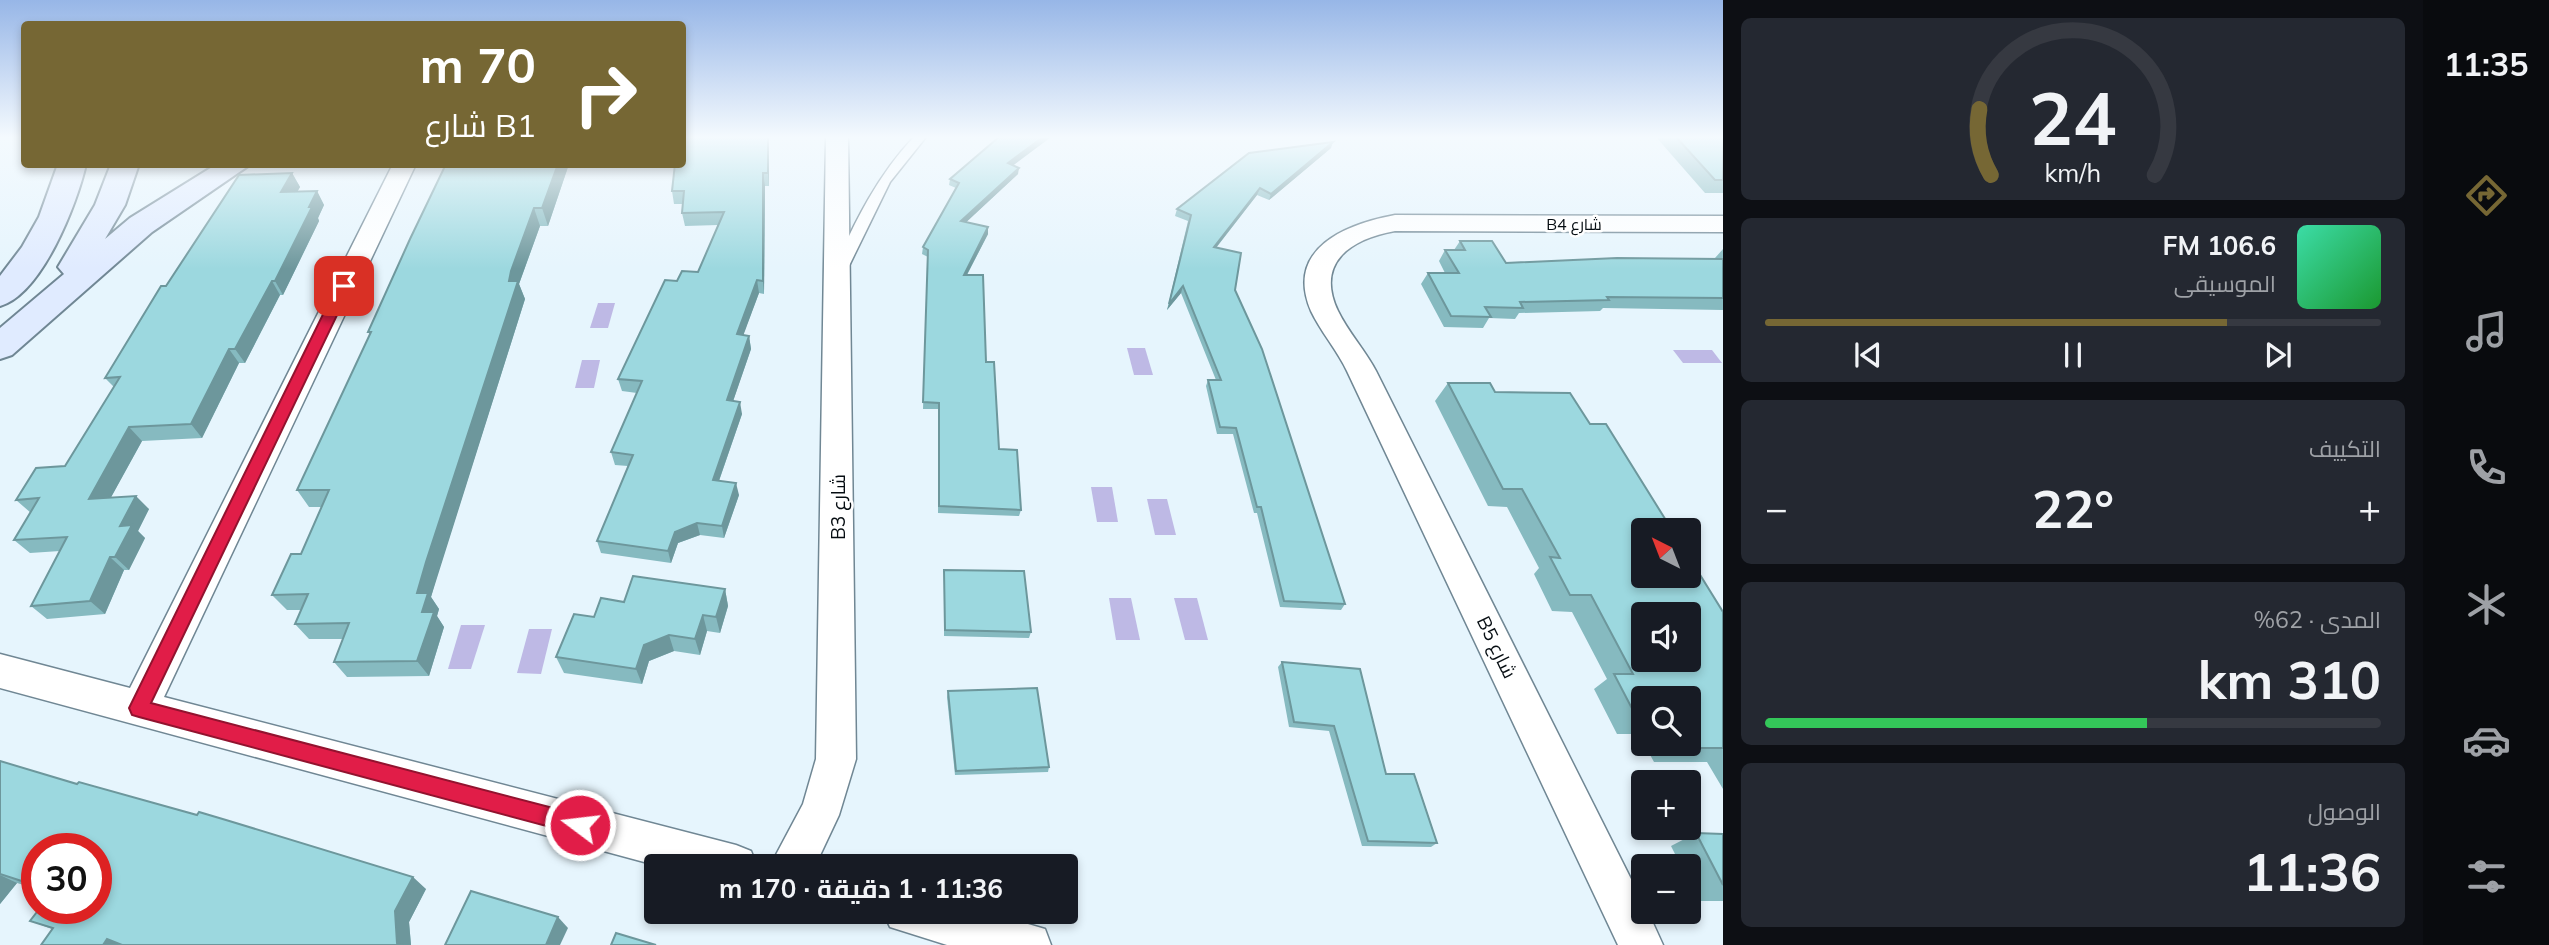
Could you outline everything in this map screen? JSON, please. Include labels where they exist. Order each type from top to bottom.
[{"type":"street","points":[[0,295],[47,232],[69,181]]},
{"type":"street","points":[[51,300],[92,239],[119,181]]},
{"type":"street","points":[[0,347],[51,300],[141,225],[210,181]]},
{"type":"street","points":[[139,708],[397,181]]},
{"type":"street","name":"B3 شارع","points":[[799,854],[827,800],[836,759],[837,181]]},
{"type":"street","name":"B4 شارع","points":[[1351,351],[1338,304],[1338,284],[1345,265],[1359,250],[1378,239],[1425,225],[1723,224]]},
{"type":"street","name":"B5 شارع","points":[[1351,351],[1641,945]]},
{"type":"street","points":[[0,671],[691,854]]},
{"type":"street","points":[[950,924],[1029,945]]},
{"type":"lane","points":[[838,278],[858,229],[886,181]]},
{"type":"shaded area","points":[[598,303],[615,303],[608,328],[590,328]]},
{"type":"shaded area","points":[[1127,348],[1145,348],[1153,375],[1134,375]]},
{"type":"shaded area","points":[[1673,350],[1712,350],[1722,363],[1683,363]]},
{"type":"shaded area","points":[[582,360],[600,360],[594,388],[575,388]]},
{"type":"shaded area","points":[[1091,487],[1112,487],[1118,522],[1097,522]]},
{"type":"shaded area","points":[[1147,499],[1167,499],[1176,535],[1155,535]]},
{"type":"shaded area","points":[[1109,598],[1131,598],[1140,640],[1116,640]]},
{"type":"shaded area","points":[[1174,598],[1197,598],[1208,640],[1185,640]]},
{"type":"shaded area","points":[[461,625],[485,625],[471,669],[448,669]]},
{"type":"shaded area","points":[[529,629],[552,629],[541,674],[517,673]]},
{"type":"building","points":[[235,181],[287,181],[281,192],[317,191],[309,207],[312,207],[275,281],[272,281],[235,349],[229,349],[191,424],[129,427],[89,499],[136,496],[120,526],[132,525],[115,557],[110,557],[90,601],[31,606],[67,537],[14,540],[39,498],[16,500],[36,468],[65,466],[120,377],[105,378],[161,286],[166,286]]},
{"type":"building","points":[[438,181],[552,181],[542,208],[534,208],[511,271],[509,281],[518,281],[417,593],[428,593],[422,612],[434,612],[417,661],[334,662],[349,623],[295,624],[308,594],[272,595],[291,554],[301,554],[329,490],[297,490],[371,332],[368,332]]},
{"type":"building","points":[[673,181],[763,181],[763,281],[757,280],[737,334],[749,336],[727,400],[740,402],[713,480],[736,483],[722,526],[697,523],[675,532],[668,551],[597,541],[633,455],[611,452],[642,381],[618,379],[665,280],[677,281],[682,271],[698,272],[724,212],[682,213],[684,191],[672,191]]},
{"type":"building","points":[[955,181],[1005,181],[961,221],[988,227],[964,275],[983,275],[986,362],[994,362],[999,449],[1017,450],[1021,510],[939,506],[939,403],[923,402],[928,250],[923,247],[959,183]]},
{"type":"building","points":[[1213,181],[1286,181],[1271,194],[1260,188],[1214,247],[1241,253],[1235,290],[1262,349],[1345,604],[1284,601],[1261,507],[1257,507],[1236,428],[1220,427],[1208,380],[1221,380],[1183,286],[1169,304],[1191,215],[1177,209]]},
{"type":"building","points":[[1460,241],[1492,241],[1506,263],[1617,258],[1723,259],[1723,298],[1607,297],[1609,300],[1520,302],[1523,308],[1485,307],[1491,317],[1451,316],[1428,273],[1459,273],[1445,250],[1465,250]]},
{"type":"building","points":[[1448,383],[1490,383],[1495,392],[1570,393],[1590,424],[1606,424],[1665,518],[1631,518],[1631,588],[1701,588],[1701,576],[1723,612],[1723,748],[1701,748],[1701,686],[1631,686],[1631,707],[1614,674],[1701,672],[1701,602],[1631,602],[1631,670],[1591,595],[1570,595],[1550,557],[1560,558],[1522,489],[1503,489]]},
{"type":"building","points":[[944,570],[1024,571],[1031,632],[945,630]]},
{"type":"building","points":[[633,576],[725,589],[716,617],[703,615],[695,639],[669,635],[644,645],[636,669],[556,657],[574,614],[594,617],[601,598],[624,602]]},
{"type":"building","points":[[1282,662],[1360,669],[1386,774],[1414,774],[1437,843],[1368,841],[1334,726],[1294,722]]},
{"type":"building","points":[[1037,688],[1049,767],[956,771],[948,691]]},
{"type":"building","points":[[0,761],[197,815],[199,812],[413,877],[395,911],[397,943],[403,945],[122,945],[107,939],[103,945],[41,945],[53,928],[40,924],[112,924],[112,833],[21,833],[21,881],[0,874]]},
{"type":"building","points":[[1701,833],[1723,834],[1723,885],[1700,840]]},
{"type":"building","points":[[471,891],[558,917],[546,945],[445,945]]},
{"type":"building","points":[[616,933],[656,945],[611,945]]},
{"type":"route","points":[[344,286],[139,708],[580,825]]}]
